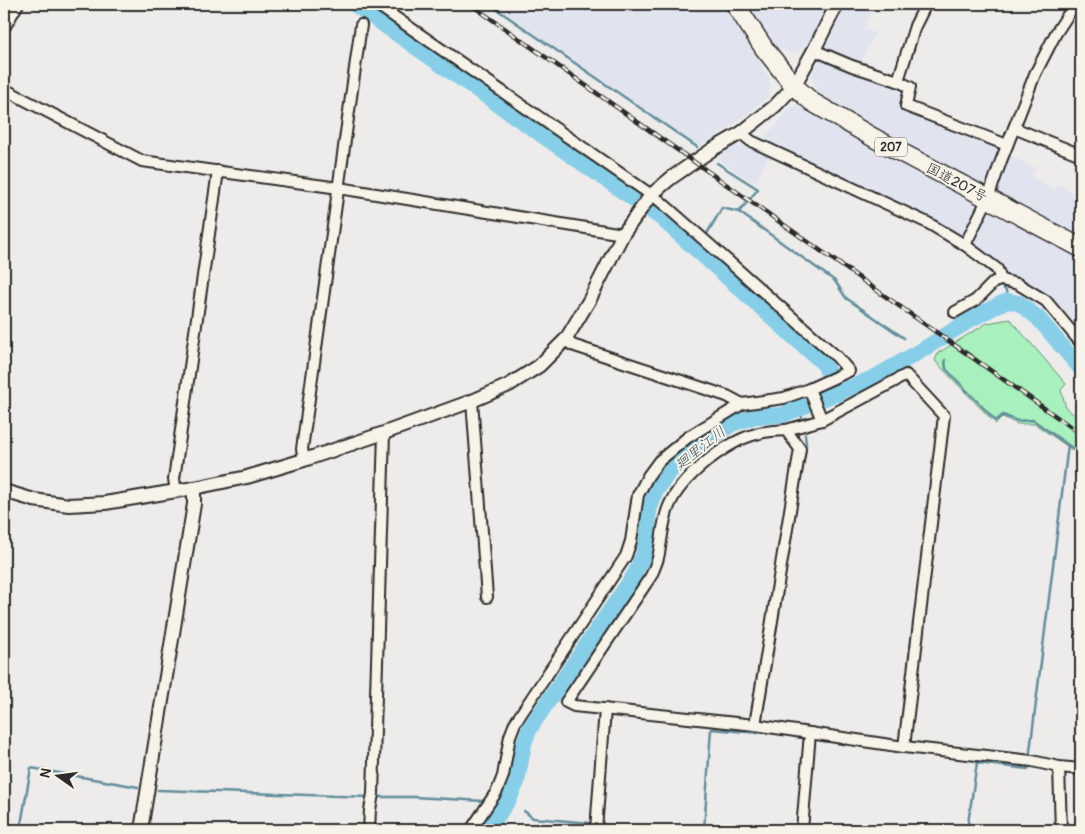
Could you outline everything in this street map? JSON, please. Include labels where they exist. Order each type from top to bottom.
[{"type":"highway","name":"国道207号","points":[[736,4],[764,48],[794,86],[812,102],[874,138],[1081,248]]},
{"type":"street","points":[[4,28],[18,4]]},
{"type":"street","points":[[376,4],[651,195],[837,357],[849,371],[784,398],[742,404],[688,437],[659,461],[638,495],[631,542],[626,556],[515,723],[510,736],[503,776],[497,791],[470,830]]},
{"type":"street","points":[[4,491],[34,500],[69,505],[105,503],[247,477],[384,433],[472,401],[509,385],[539,366],[566,339],[590,299],[623,234],[651,195],[671,178],[712,149],[741,133],[775,106],[794,86],[837,4]]},
{"type":"street","points":[[898,81],[916,26],[926,4]]},
{"type":"street","points":[[965,245],[988,198],[1035,74],[1056,33],[1075,4]]},
{"type":"street","points":[[304,460],[302,449],[361,25]]},
{"type":"street","points":[[814,50],[910,87],[906,106],[1007,145]]},
{"type":"street","points":[[4,89],[142,161],[339,188],[623,234]]},
{"type":"street","points":[[1014,128],[1081,155]]},
{"type":"street","points":[[741,133],[751,141],[928,223],[965,245],[997,269],[998,281]]},
{"type":"street","points":[[176,491],[174,479],[218,171]]},
{"type":"street","points":[[955,312],[976,300],[998,281],[1018,284],[1046,301],[1081,343]]},
{"type":"street","points":[[566,339],[572,345],[727,396],[742,404]]},
{"type":"street","points":[[904,747],[944,416],[906,375],[822,420],[786,430],[756,434],[733,443],[695,470],[677,490],[668,507],[658,559],[651,576],[566,702],[574,706],[810,732],[904,747],[1029,761],[1081,769]]},
{"type":"street","points":[[809,389],[822,420]]},
{"type":"street","points":[[472,401],[487,597]]},
{"type":"street","points":[[759,726],[800,449],[786,430]]},
{"type":"street","points":[[369,830],[372,798],[384,433]]},
{"type":"street","points":[[141,830],[194,504],[194,488]]},
{"type":"street","points":[[596,830],[605,709]]},
{"type":"street","points":[[802,830],[810,732]]},
{"type":"street","points":[[1059,767],[1060,830]]},
{"type":"shaded area","points":[[492,4],[720,4],[730,14],[770,79],[771,88],[769,96],[733,125],[699,147]]},
{"type":"shaded area","points":[[744,4],[829,4],[808,43],[797,53],[779,49],[763,33]]},
{"type":"shaded area","points":[[845,4],[876,4],[864,28],[875,33],[858,69],[907,89],[905,107],[1005,146],[1003,152],[1036,168],[1031,177],[1054,189],[1057,184],[1081,196],[1081,242],[927,160],[817,95],[812,73]]},
{"type":"shaded area","points":[[796,105],[840,126],[1081,256],[1081,339],[1047,298],[996,273],[964,248],[926,225],[769,154],[757,182],[748,180],[718,159],[729,149],[746,144],[762,143],[768,132],[775,127],[787,109]]},
{"type":"green space","points":[[1010,319],[1066,384],[1061,390],[1066,408],[1081,420],[1081,456],[1035,424],[1017,424],[1003,417],[996,424],[935,361],[938,353],[987,323]]},
{"type":"waterway","points":[[354,4],[661,218],[824,364],[838,394]]},
{"type":"waterway","points":[[489,4],[697,147]]},
{"type":"waterway","points":[[717,163],[758,189],[739,212]]},
{"type":"waterway","points":[[705,237],[722,208],[739,212],[835,281],[846,298],[904,338]]},
{"type":"waterway","points":[[946,239],[968,253]]},
{"type":"waterway","points":[[696,249],[702,242]]},
{"type":"waterway","points":[[973,257],[993,274],[996,279]]},
{"type":"waterway","points":[[1000,283],[1006,291],[1008,301]]},
{"type":"waterway","name":"廻里江川","points":[[488,830],[509,799],[517,782],[524,743],[530,728],[635,574],[643,556],[647,539],[649,510],[656,491],[668,473],[691,452],[732,424],[756,416],[782,415],[877,376],[970,320],[1008,301],[1019,303],[1038,318],[1081,369]]},
{"type":"waterway","points":[[945,360],[946,369],[996,421],[1003,415],[1017,421],[1033,420],[1068,445],[1029,759]]},
{"type":"waterway","points":[[798,410],[802,417]]},
{"type":"waterway","points":[[761,722],[806,445],[805,434]]},
{"type":"waterway","points":[[1068,445],[1081,454]]},
{"type":"waterway","points":[[704,830],[711,729],[759,733],[760,728]]},
{"type":"waterway","points":[[967,830],[977,763],[1028,769],[1028,764]]},
{"type":"waterway","points":[[20,830],[31,768],[138,787]]},
{"type":"waterway","points":[[158,790],[369,797]]},
{"type":"waterway","points":[[375,797],[414,797],[484,801],[486,803]]},
{"type":"waterway","name":"廻里江川","points":[[509,799],[513,803]]},
{"type":"waterway","points":[[491,806],[501,812]]},
{"type":"waterway","points":[[524,811],[533,818],[591,823]]},
{"type":"waterway","points":[[590,830],[591,823]]},
{"type":"waterway","points":[[605,825],[663,830]]},
{"type":"railway","points":[[470,4],[1081,434]]}]
